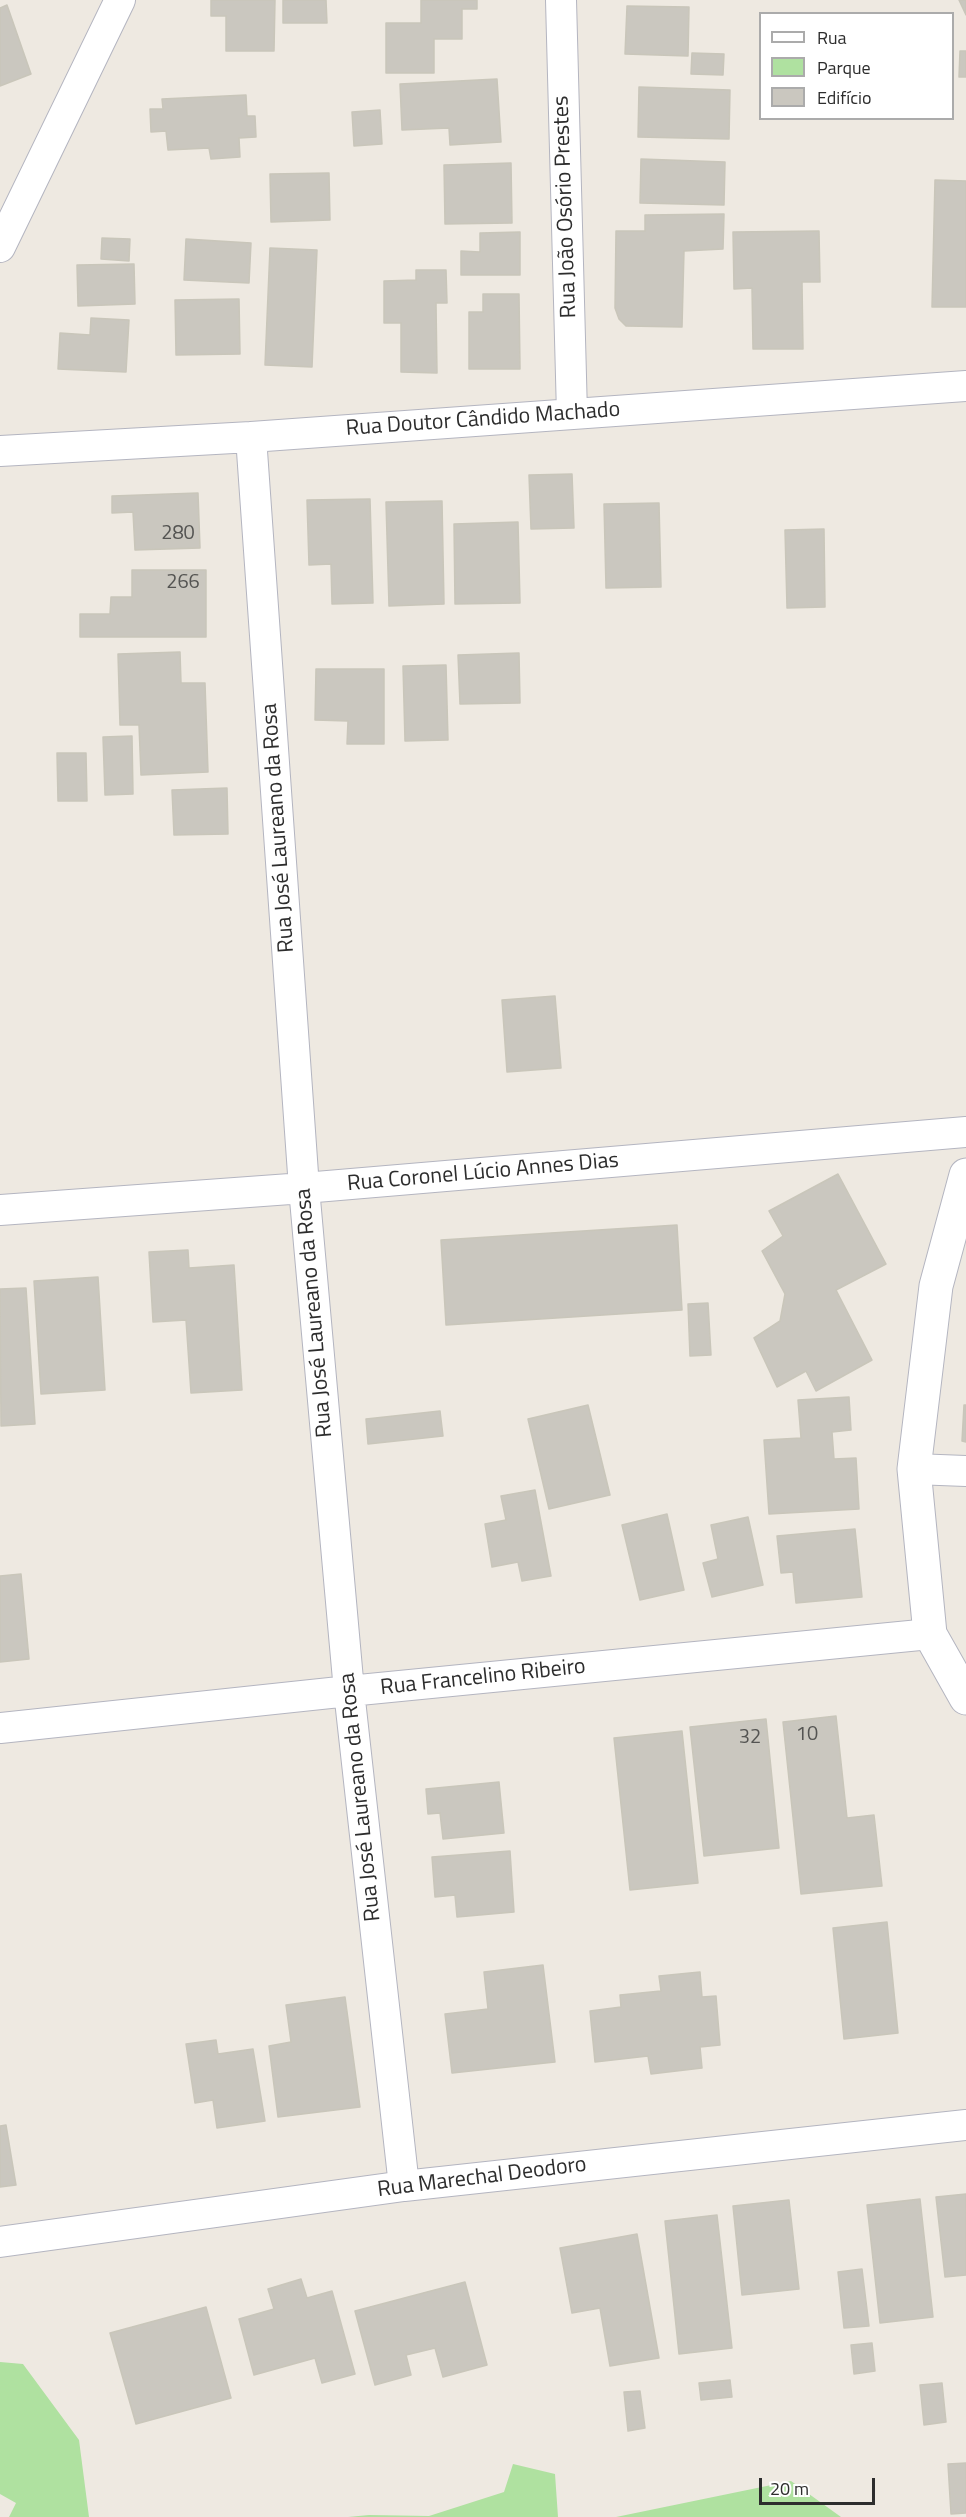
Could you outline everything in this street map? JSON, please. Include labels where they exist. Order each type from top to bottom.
[{"type":"street","points":[[0,248],[120,0]]},
{"type":"street","name":"Rua João Osório Prestes","points":[[561,0],[572,414]]},
{"type":"street","name":"Rua Doutor Cândido Machado","points":[[0,451],[251,437],[966,386]]},
{"type":"street","name":"Rua José Laureano da Rosa","points":[[251,437],[304,1188],[349,1691],[404,2187]]},
{"type":"street","name":"Rua Coronel Lúcio Annes Dias","points":[[0,1210],[304,1188],[966,1132]]},
{"type":"street","points":[[966,1175],[936,1286],[915,1469],[930,1634],[966,1698]]},
{"type":"street","points":[[915,1469],[966,1471]]},
{"type":"street","name":"Rua Francelino Ribeiro","points":[[0,1728],[930,1634]]},
{"type":"street","name":"Rua Marechal Deodoro","points":[[0,2242],[404,2187],[966,2125]]},
{"type":"green space","points":[[0,2362],[23,2364],[79,2440],[89,2517],[9,2517],[16,2503],[0,2494]]},
{"type":"green space","points":[[513,2464],[555,2474],[558,2517],[348,2517],[429,2516],[504,2492]]},
{"type":"green space","points":[[791,2481],[841,2517],[616,2517]]},
{"type":"building","points":[[211,0],[275,0],[274,51],[226,51],[226,16],[211,16]]},
{"type":"building","points":[[283,0],[326,0],[327,23],[283,23]]},
{"type":"building","points":[[421,0],[477,0],[477,9],[462,9],[462,39],[434,39],[434,73],[386,73],[386,23],[421,23]]},
{"type":"building","points":[[959,0],[966,0],[966,15]]},
{"type":"building","points":[[7,5],[31,74],[0,86],[0,8]]},
{"type":"building","points":[[627,6],[689,7],[688,56],[625,54]]},
{"type":"building","points":[[960,51],[966,51],[966,77],[959,77]]},
{"type":"building","points":[[692,53],[724,54],[723,75],[691,74]]},
{"type":"building","points":[[497,79],[501,142],[450,145],[449,128],[402,130],[400,84]]},
{"type":"building","points":[[639,87],[730,90],[729,139],[638,137]]},
{"type":"building","points":[[246,95],[247,116],[255,116],[256,137],[239,138],[240,157],[211,159],[209,148],[168,150],[166,131],[151,132],[150,109],[163,109],[162,99]]},
{"type":"building","points":[[380,110],[382,144],[354,146],[352,112]]},
{"type":"building","points":[[641,159],[725,162],[724,205],[640,203]]},
{"type":"building","points":[[511,163],[512,223],[445,224],[444,165]]},
{"type":"building","points":[[329,173],[330,220],[271,222],[270,174]]},
{"type":"building","points":[[935,180],[966,181],[966,307],[932,307]]},
{"type":"building","points":[[724,214],[723,249],[684,251],[682,327],[626,326],[619,319],[615,308],[616,231],[645,231],[645,215]]},
{"type":"building","points":[[819,231],[820,282],[802,282],[803,349],[753,349],[752,288],[734,289],[733,232]]},
{"type":"building","points":[[520,232],[520,275],[461,275],[461,251],[480,252],[480,233]]},
{"type":"building","points":[[102,238],[130,239],[129,261],[101,259]]},
{"type":"building","points":[[186,239],[251,243],[249,283],[184,280]]},
{"type":"building","points":[[270,248],[317,250],[312,367],[265,365]]},
{"type":"building","points":[[134,264],[135,304],[78,306],[77,265]]},
{"type":"building","points":[[416,270],[446,270],[447,303],[436,303],[437,373],[401,372],[401,323],[384,323],[384,281],[416,280]]},
{"type":"building","points":[[483,294],[519,294],[520,369],[469,369],[469,312],[483,312]]},
{"type":"building","points":[[239,299],[240,354],[176,355],[175,300]]},
{"type":"building","points":[[91,318],[129,320],[126,372],[58,369],[60,333],[90,335]]},
{"type":"building","points":[[572,474],[574,528],[531,529],[529,475]]},
{"type":"building","points":[[198,493],[200,548],[135,550],[133,512],[112,513],[112,496]]},
{"type":"building","points":[[370,499],[373,603],[332,604],[331,564],[309,565],[307,500]]},
{"type":"building","points":[[442,501],[444,604],[389,606],[386,502]]},
{"type":"building","points":[[659,503],[661,587],[606,588],[604,504]]},
{"type":"building","points":[[518,522],[520,603],[455,604],[454,524]]},
{"type":"building","points":[[824,529],[825,607],[787,608],[785,530]]},
{"type":"building","points":[[132,570],[206,570],[206,637],[80,637],[80,614],[110,614],[111,597],[132,597]]},
{"type":"building","points":[[180,652],[181,683],[205,683],[208,772],[141,775],[139,725],[120,725],[118,654]]},
{"type":"building","points":[[519,653],[520,703],[460,704],[458,655]]},
{"type":"building","points":[[446,665],[448,740],[405,741],[403,666]]},
{"type":"building","points":[[316,669],[384,669],[384,744],[347,744],[348,721],[315,720]]},
{"type":"building","points":[[132,736],[133,794],[105,795],[103,737]]},
{"type":"building","points":[[57,753],[86,753],[87,801],[58,801]]},
{"type":"building","points":[[227,788],[228,834],[174,835],[172,790]]},
{"type":"building","points":[[555,996],[561,1068],[507,1072],[502,1000]]},
{"type":"building","points":[[838,1174],[886,1264],[836,1290],[872,1360],[816,1391],[806,1371],[777,1387],[754,1338],[780,1321],[785,1294],[762,1251],[783,1236],[769,1211]]},
{"type":"building","points":[[677,1225],[682,1310],[446,1325],[441,1240]]},
{"type":"building","points":[[188,1250],[189,1268],[234,1265],[242,1390],[191,1393],[186,1320],[153,1322],[149,1252]]},
{"type":"building","points":[[98,1277],[105,1390],[41,1394],[34,1281]]},
{"type":"building","points":[[26,1288],[35,1424],[1,1426],[0,1289]]},
{"type":"building","points":[[708,1303],[711,1355],[690,1356],[688,1304]]},
{"type":"building","points":[[849,1397],[851,1430],[832,1432],[834,1459],[856,1458],[859,1509],[769,1514],[764,1440],[801,1438],[798,1400]]},
{"type":"building","points":[[588,1405],[610,1495],[549,1509],[528,1419]]},
{"type":"building","points":[[964,1405],[966,1405],[966,1442],[962,1441]]},
{"type":"building","points":[[440,1411],[443,1436],[368,1444],[366,1419]]},
{"type":"building","points":[[535,1490],[551,1576],[522,1581],[518,1562],[492,1567],[485,1524],[506,1520],[501,1496]]},
{"type":"building","points":[[667,1514],[684,1590],[640,1600],[622,1525]]},
{"type":"building","points":[[748,1517],[763,1585],[712,1597],[703,1563],[718,1559],[711,1525]]},
{"type":"building","points":[[855,1529],[862,1597],[796,1603],[793,1572],[781,1573],[777,1536]]},
{"type":"building","points":[[21,1574],[29,1659],[0,1662],[0,1576]]},
{"type":"building","points":[[836,1716],[847,1818],[874,1815],[882,1886],[801,1894],[783,1722]]},
{"type":"building","points":[[766,1719],[779,1848],[704,1856],[690,1727]]},
{"type":"building","points":[[682,1731],[698,1883],[630,1890],[614,1738]]},
{"type":"building","points":[[499,1782],[504,1833],[443,1839],[440,1813],[428,1814],[426,1789]]},
{"type":"building","points":[[510,1851],[514,1912],[457,1917],[455,1895],[435,1897],[432,1857]]},
{"type":"building","points":[[887,1922],[898,2033],[844,2039],[833,1928]]},
{"type":"building","points":[[543,1965],[555,2062],[452,2073],[445,2014],[488,2009],[484,1972]]},
{"type":"building","points":[[700,1972],[702,1997],[716,1996],[720,2045],[700,2047],[702,2068],[651,2074],[648,2056],[595,2062],[590,2011],[621,2007],[620,1995],[661,1991],[659,1976]]},
{"type":"building","points":[[345,1997],[360,2107],[278,2117],[269,2046],[291,2042],[286,2005]]},
{"type":"building","points":[[216,2040],[218,2054],[253,2049],[265,2121],[217,2128],[213,2100],[195,2103],[186,2044]]},
{"type":"building","points":[[6,2125],[16,2185],[0,2187],[0,2126]]},
{"type":"building","points":[[966,2194],[966,2275],[945,2277],[936,2197]]},
{"type":"building","points":[[920,2199],[933,2317],[880,2323],[867,2205]]},
{"type":"building","points":[[789,2200],[799,2289],[742,2295],[733,2206]]},
{"type":"building","points":[[717,2215],[732,2348],[679,2354],[665,2221]]},
{"type":"building","points":[[637,2234],[659,2358],[610,2366],[600,2308],[572,2313],[560,2248]]},
{"type":"building","points":[[862,2269],[869,2326],[844,2328],[838,2272]]},
{"type":"building","points":[[301,2279],[307,2298],[332,2291],[355,2374],[322,2383],[315,2358],[254,2375],[239,2319],[274,2309],[268,2289]]},
{"type":"building","points":[[465,2282],[487,2365],[443,2377],[435,2348],[406,2355],[411,2375],[375,2385],[355,2311]]},
{"type":"building","points":[[206,2307],[231,2398],[136,2424],[110,2333]]},
{"type":"building","points":[[872,2343],[875,2371],[854,2374],[851,2345]]},
{"type":"building","points":[[730,2380],[732,2397],[701,2400],[699,2383]]},
{"type":"building","points":[[942,2383],[946,2422],[924,2425],[920,2385]]},
{"type":"building","points":[[640,2391],[645,2428],[628,2431],[624,2392]]},
{"type":"building","points":[[966,2463],[966,2513],[951,2514],[948,2464]]}]
